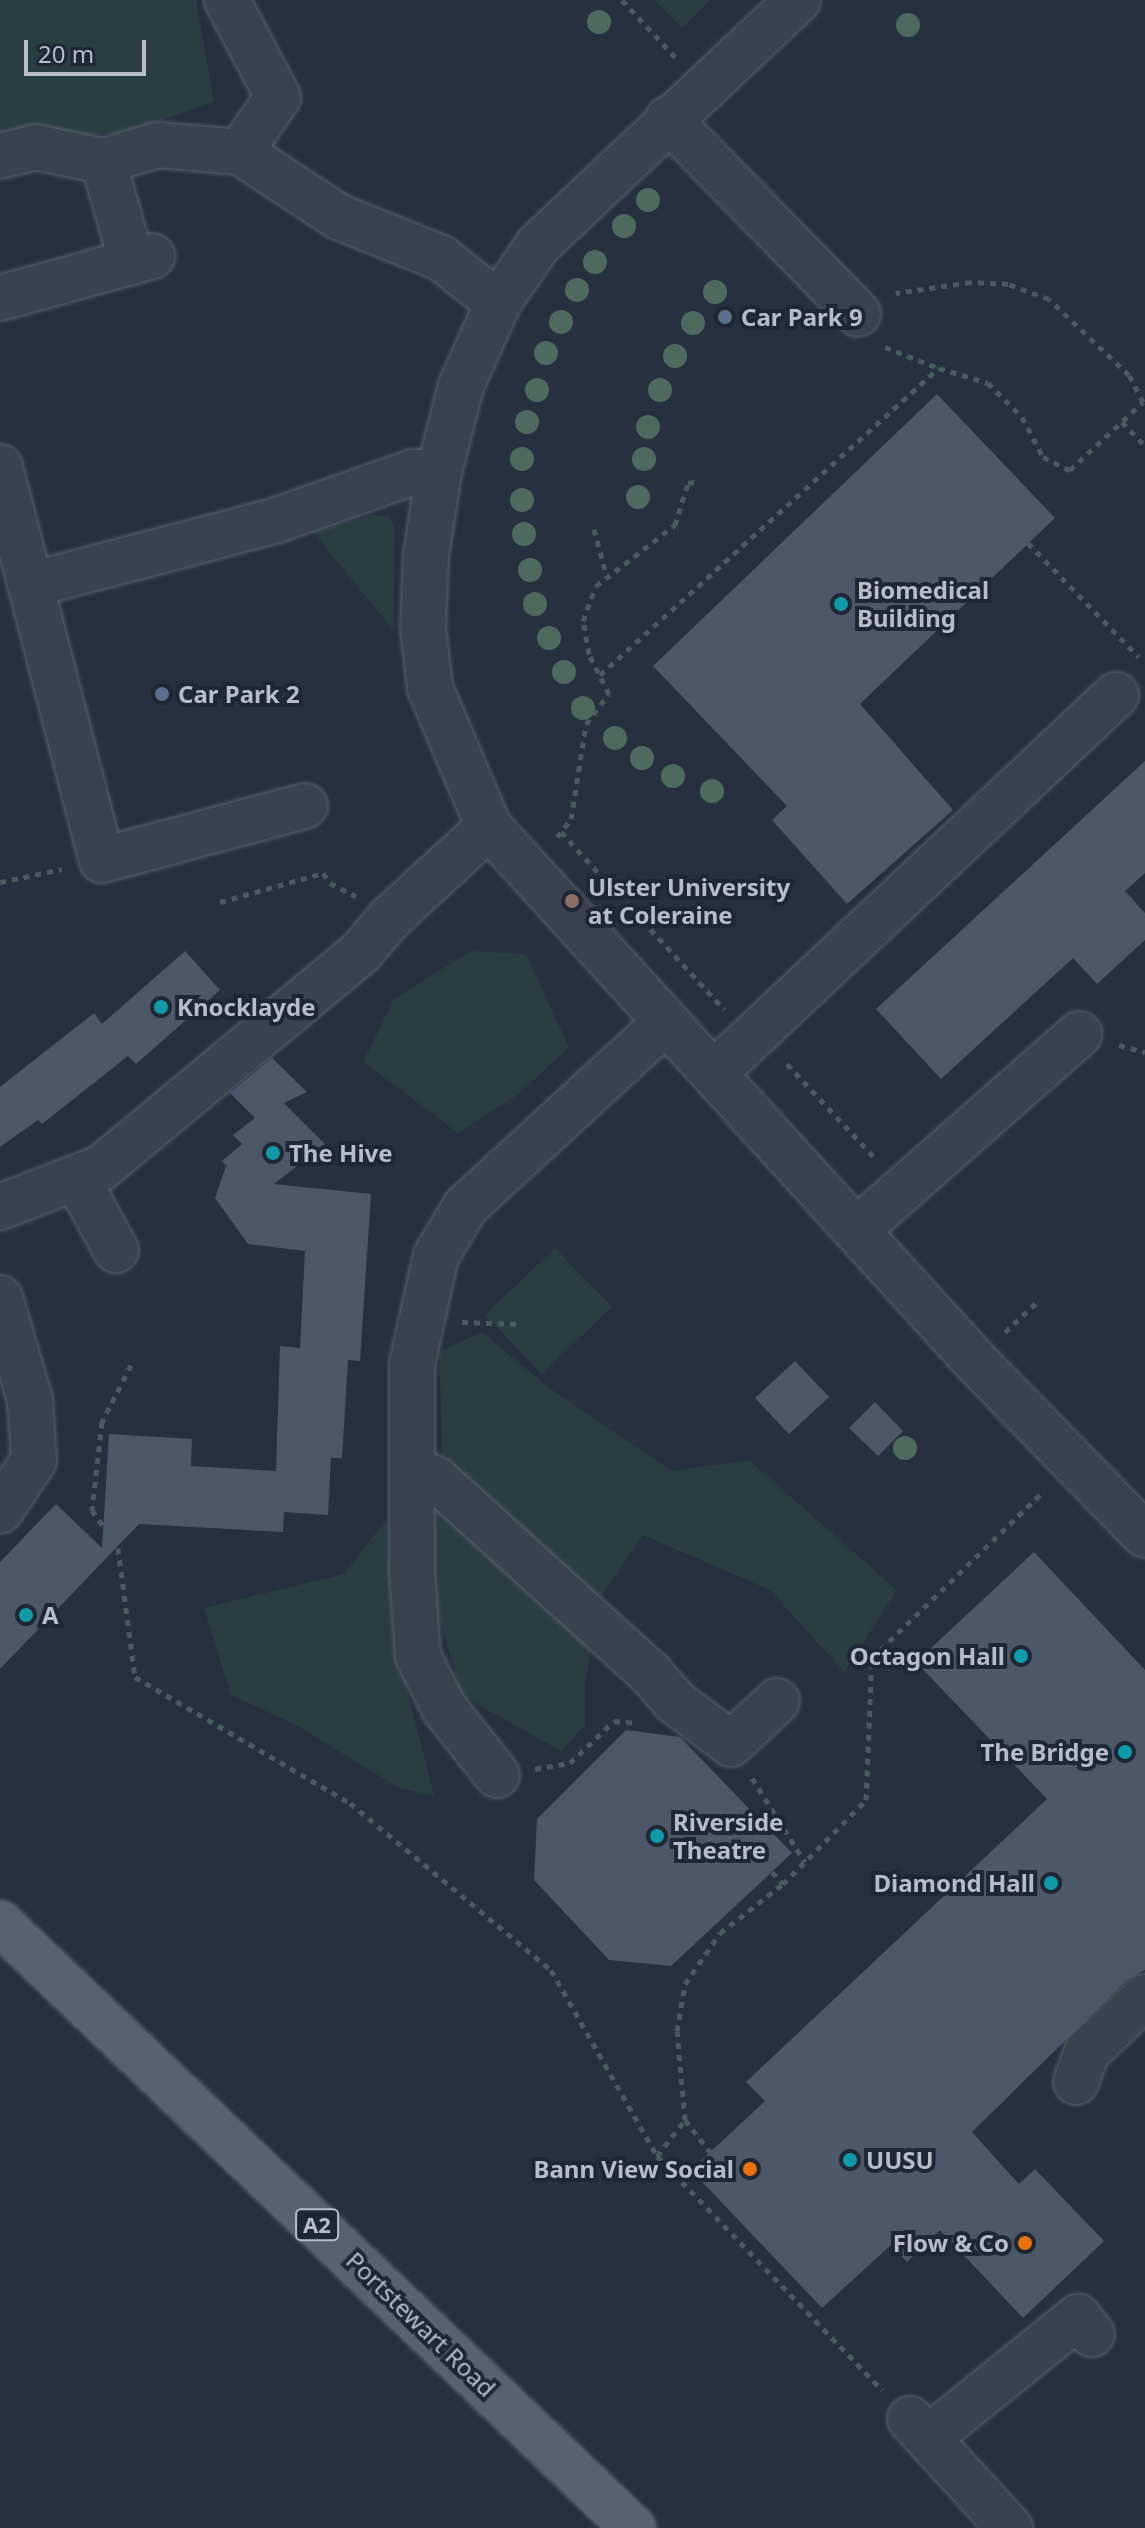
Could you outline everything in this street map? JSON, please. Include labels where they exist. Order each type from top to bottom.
[{"type":"main road","name":"Portstewart Road","points":[[0,1923],[633,2528]]},
{"type":"lane","points":[[227,0],[278,97],[240,152]]},
{"type":"lane","points":[[798,0],[668,119],[538,245],[498,303],[461,386],[439,472],[426,555],[423,628],[430,688],[489,827],[986,1372],[1144,1532]]},
{"type":"lane","points":[[668,119],[874,304]]},
{"type":"lane","points":[[0,156],[35,147],[103,161],[158,145],[240,152],[339,217],[441,258],[498,303]]},
{"type":"lane","points":[[0,298],[142,259],[103,161]]},
{"type":"lane","points":[[0,467],[102,860],[305,806]]},
{"type":"lane","points":[[30,585],[277,520],[413,472],[439,472]]},
{"type":"lane","points":[[714,1073],[1116,695]]},
{"type":"lane","points":[[0,1207],[78,1181],[101,1168],[360,953],[391,917],[489,827]]},
{"type":"lane","points":[[497,1775],[444,1708],[418,1656],[412,1364],[436,1256],[465,1207],[666,1022]]},
{"type":"lane","points":[[858,1229],[1079,1034]]},
{"type":"lane","points":[[78,1181],[116,1250]]},
{"type":"lane","points":[[0,1298],[30,1400],[34,1460],[0,1511]]},
{"type":"lane","points":[[412,1468],[437,1480],[650,1673],[674,1701],[731,1744],[777,1701]]},
{"type":"lane","points":[[1076,2082],[1087,2052],[1145,1997]]},
{"type":"lane","points":[[1010,2528],[919,2429],[1078,2317],[1092,2334]]},
{"type":"path","points":[[622,0],[686,68]]},
{"type":"path","points":[[971,282],[1008,284],[1049,299],[1129,375],[1143,402],[1070,470],[1043,457],[1022,417],[988,383],[939,368],[890,353],[874,304],[971,282]]},
{"type":"path","points":[[600,675],[939,368]]},
{"type":"path","points":[[1122,422],[1145,446]]},
{"type":"path","points":[[528,872],[571,819],[586,724],[609,694],[583,621],[606,574],[649,548],[675,525],[688,483],[699,481]]},
{"type":"path","points":[[594,529],[606,574]]},
{"type":"path","points":[[1028,543],[1145,663]]},
{"type":"path","points":[[561,832],[735,1021]]},
{"type":"path","points":[[0,882],[102,860]]},
{"type":"path","points":[[220,902],[323,873],[330,883],[353,894]]},
{"type":"path","points":[[783,1060],[878,1161]]},
{"type":"path","points":[[995,1341],[1036,1303]]},
{"type":"path","points":[[422,1321],[517,1324]]},
{"type":"path","points":[[131,1365],[102,1422],[92,1510],[118,1548],[135,1677],[350,1803],[551,1970],[657,2156],[919,2429]]},
{"type":"path","points":[[710,2152],[685,2120],[677,2031],[685,1984],[720,1933],[783,1884],[866,1800],[872,1658],[1044,1490]]},
{"type":"path","points":[[497,1775],[570,1763],[614,1721]]},
{"type":"path","points":[[731,1744],[805,1862]]},
{"type":"path","points":[[772,1872],[783,1884]]},
{"type":"path","points":[[657,2156],[685,2120]]},
{"type":"green space","points":[[0,0],[196,0],[214,102],[124,133],[0,139]]},
{"type":"green space","points":[[654,0],[710,0],[682,28]]},
{"type":"green space","points":[[374,515],[388,516],[394,526],[394,631],[312,531]]},
{"type":"green space","points":[[471,951],[526,954],[569,1047],[519,1094],[458,1133],[363,1062],[394,999]]},
{"type":"green space","points":[[555,1248],[612,1307],[542,1374],[485,1315]]},
{"type":"green space","points":[[482,1332],[548,1387],[672,1471],[749,1460],[897,1590],[844,1672],[770,1590],[643,1535],[603,1593],[585,1682],[585,1725],[561,1751],[461,1695],[431,1587],[442,1442],[439,1352]]},
{"type":"green space","points":[[387,1519],[392,1630],[434,1796],[399,1788],[296,1725],[231,1695],[204,1608],[344,1574]]},
{"type":"building","name":"Biomedical Building","points":[[937,394],[1055,518],[860,704],[953,810],[847,904],[772,820],[787,806],[653,666]]},
{"type":"building","points":[[1145,761],[1145,873],[1125,891],[1145,913],[1145,940],[1097,984],[1073,958],[941,1079],[876,1009]]},
{"type":"building","points":[[185,951],[220,990],[136,1064],[128,1056],[42,1124],[38,1120],[0,1147],[0,1087],[94,1013],[102,1024]]},
{"type":"building","points":[[272,1058],[307,1092],[284,1103],[325,1144],[274,1184],[371,1194],[360,1361],[348,1360],[342,1458],[331,1458],[328,1515],[284,1512],[283,1532],[139,1524],[0,1669],[0,1562],[56,1504],[102,1548],[109,1434],[192,1439],[191,1466],[276,1471],[280,1346],[300,1348],[305,1251],[248,1244],[215,1198],[226,1166],[222,1161],[242,1144],[233,1135],[255,1118],[230,1093]]},
{"type":"building","points":[[795,1361],[829,1397],[789,1434],[755,1398]]},
{"type":"building","points":[[875,1402],[903,1431],[878,1456],[849,1428]]},
{"type":"building","points":[[1034,1552],[1145,1670],[1145,1970],[1128,1979],[972,2132],[1019,2184],[1035,2169],[1104,2241],[1023,2318],[940,2230],[907,2262],[891,2245],[822,2308],[691,2170],[765,2101],[746,2082],[1047,1799],[916,1662]]},
{"type":"building","name":"Riverside Theatre","points":[[626,1730],[680,1737],[792,1853],[671,1966],[609,1960],[534,1880],[537,1819]]},
{"type":"place","name":"Car Park 9","points":[[725,317]]},
{"type":"place","name":"Biomedical Building","points":[[841,604]]},
{"type":"place","name":"Car Park 2","points":[[162,694]]},
{"type":"place","name":"Ulster University at Coleraine","points":[[572,901]]},
{"type":"place","name":"Knocklayde","points":[[161,1007]]},
{"type":"place","name":"The Hive","points":[[273,1153]]},
{"type":"place","name":"A","points":[[26,1615]]},
{"type":"place","name":"Octagon Hall","points":[[1021,1656]]},
{"type":"place","name":"The Bridge","points":[[1125,1752]]},
{"type":"place","name":"Riverside Theatre","points":[[657,1836]]},
{"type":"place","name":"Diamond Hall","points":[[1051,1883]]},
{"type":"place","name":"UUSU","points":[[850,2160]]},
{"type":"place","name":"Bann View Social","points":[[750,2169]]},
{"type":"place","name":"Flow & Co","points":[[1025,2243]]}]
